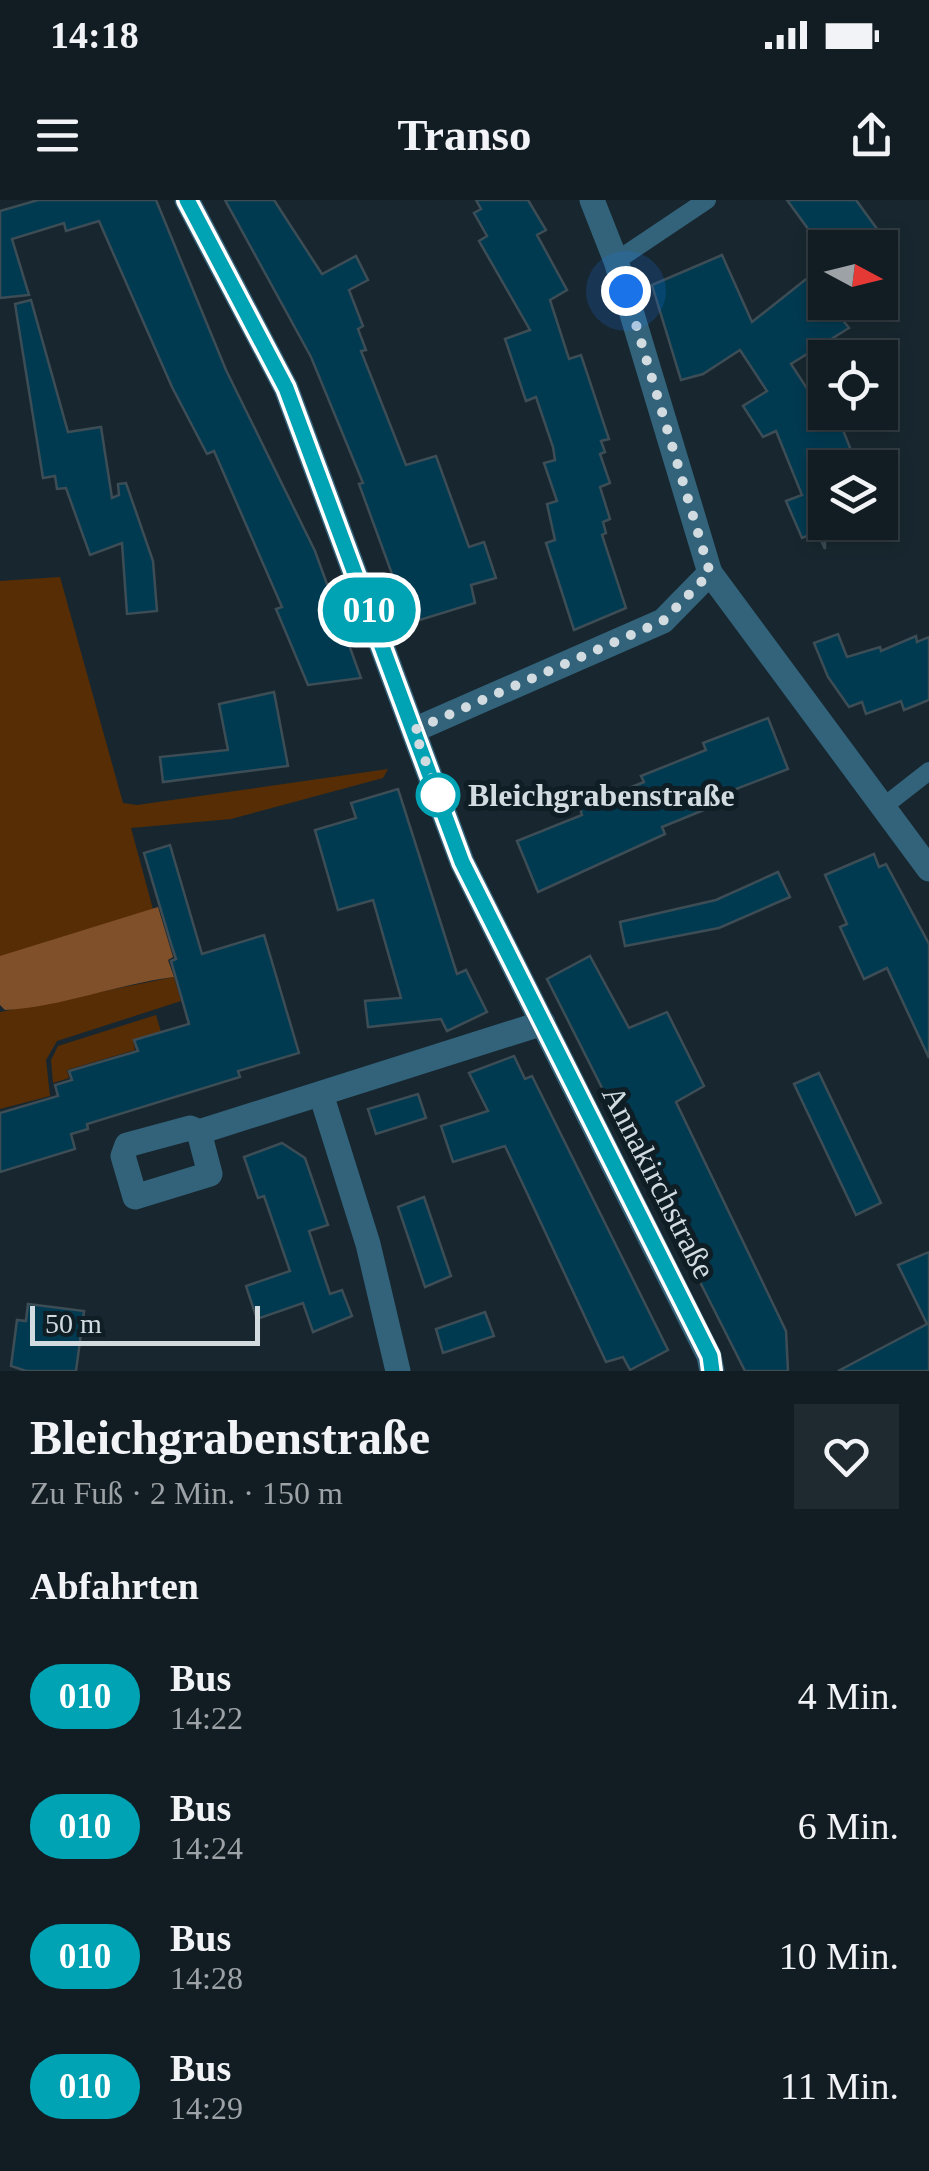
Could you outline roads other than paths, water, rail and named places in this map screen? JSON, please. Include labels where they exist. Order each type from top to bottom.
[{"type":"street","name":"Annakirchstraße","points":[[187,200],[286,388],[462,862],[710,1356],[712,1371]]},
{"type":"street","points":[[592,200],[616,261],[710,573],[929,869]]},
{"type":"street","points":[[414,730],[663,621],[710,573]]},
{"type":"street","points":[[199,1132],[543,1023]]},
{"type":"street","points":[[321,1094],[368,1244],[398,1371]]},
{"type":"lane","points":[[616,261],[706,200]]},
{"type":"lane","points":[[882,806],[929,771]]},
{"type":"place","name":"Bleichgrabenstraße","points":[[438,795]]}]
